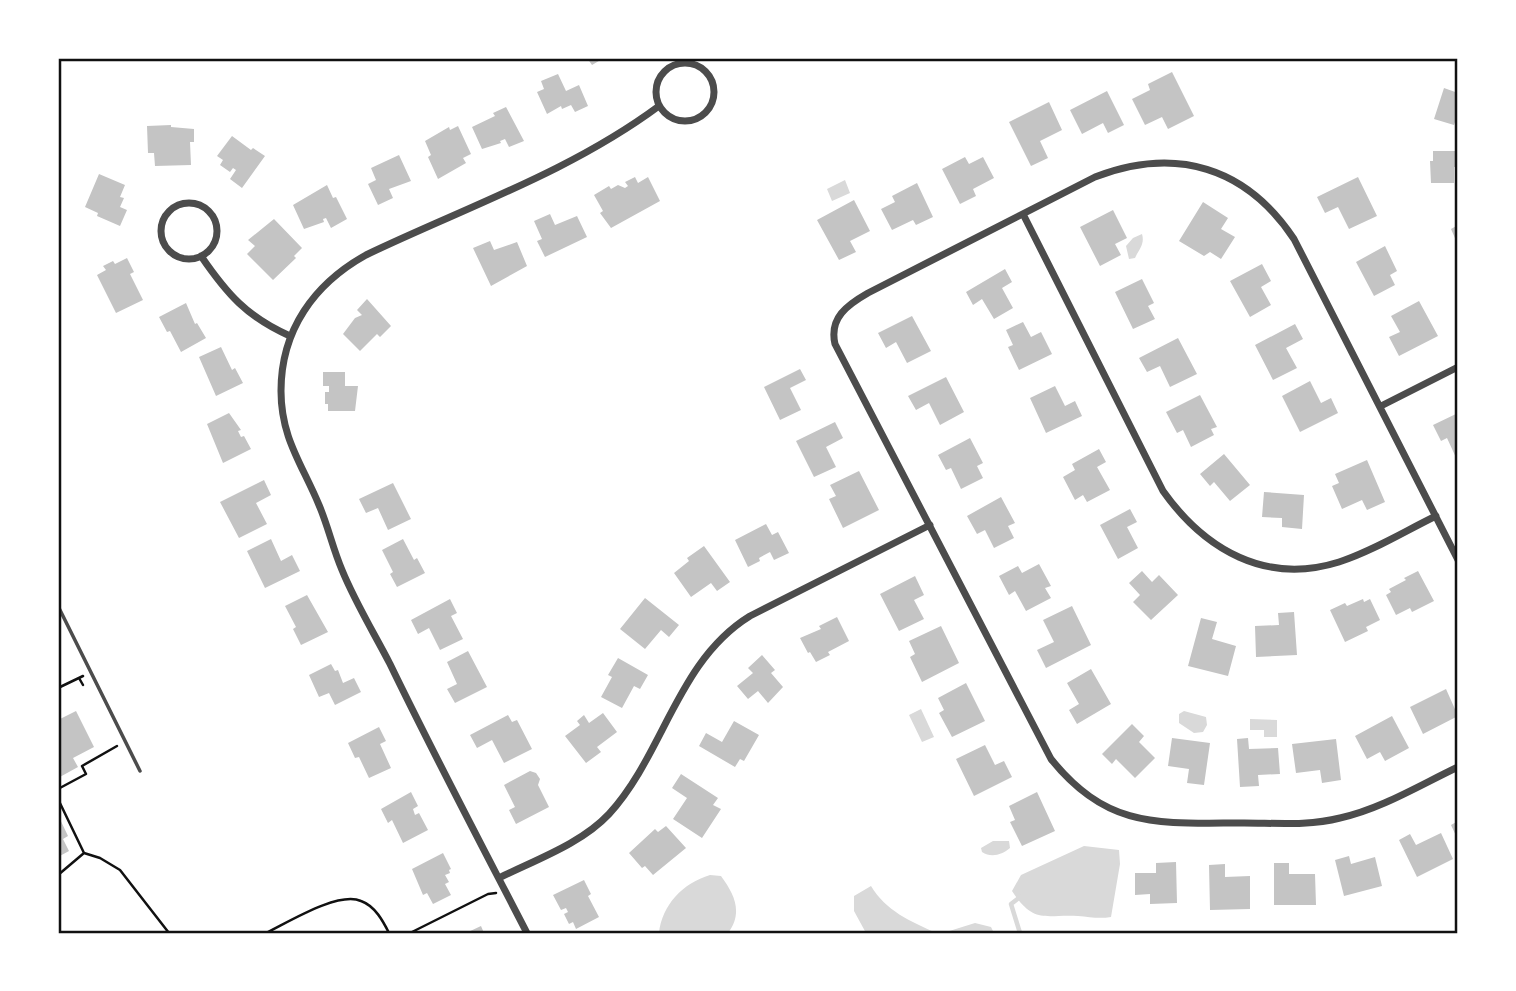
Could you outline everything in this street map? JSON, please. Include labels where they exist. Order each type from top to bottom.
[{"type":"street","points":[[680,63],[698,66],[711,79],[714,97],[711,106],[698,119],[678,121],[668,117],[659,106],[655,91],[657,81],[671,66],[680,63]]},
{"type":"street","points":[[527,933],[342,571],[322,510],[293,452],[284,427],[282,375],[290,336],[305,307],[329,279],[347,265],[590,152],[659,106]]},
{"type":"street","points":[[1458,559],[1294,239],[1265,202],[1235,181],[1192,164],[1144,163],[1095,177],[852,302],[842,311],[835,323],[835,344],[1051,759],[1067,779],[1085,795],[1115,811],[1157,822],[1323,821],[1359,813],[1458,767]]},
{"type":"street","points":[[185,203],[202,206],[215,219],[217,227],[214,244],[201,256],[182,258],[173,254],[162,238],[163,219],[176,205],[185,203]]},
{"type":"street","points":[[1023,214],[1163,491],[1177,510],[1208,540],[1253,563],[1287,568],[1315,567],[1359,555],[1436,516]]},
{"type":"street","points":[[201,256],[224,289],[248,314],[268,327],[290,336]]},
{"type":"street","points":[[1381,406],[1458,367]]},
{"type":"street","points":[[499,878],[584,835],[609,813],[632,783],[694,673],[715,645],[734,627],[758,612],[930,525]]},
{"type":"lane","points":[[58,606],[140,771]]},
{"type":"path","points":[[58,688],[92,672]]},
{"type":"path","points":[[79,678],[83,685]]},
{"type":"path","points":[[58,789],[86,774],[82,766],[125,741]]},
{"type":"path","points":[[58,799],[84,853],[100,858],[120,870],[169,933]]},
{"type":"path","points":[[58,876],[84,853]]},
{"type":"path","points":[[410,933],[488,894],[506,891]]},
{"type":"path","points":[[265,933],[334,901],[353,899],[368,905],[380,916],[389,933]]},
{"type":"shaded area","points":[[845,180],[850,193],[832,201],[827,189]]},
{"type":"shaded area","points":[[1142,234],[1140,249],[1135,258],[1129,259],[1126,246],[1133,238]]},
{"type":"shaded area","points":[[921,709],[934,737],[922,742],[909,715]]},
{"type":"shaded area","points":[[1184,711],[1206,717],[1207,725],[1203,732],[1194,733],[1179,723],[1179,714]]},
{"type":"shaded area","points":[[1250,719],[1277,720],[1277,737],[1264,737],[1264,730],[1250,730]]},
{"type":"shaded area","points":[[993,841],[1009,841],[1010,848],[996,855],[982,852],[981,848]]},
{"type":"shaded area","points":[[1084,846],[1119,850],[1120,864],[1111,917],[1041,916],[1020,902],[1012,891],[1021,875]]},
{"type":"shaded area","points":[[710,875],[721,876],[733,897],[736,911],[733,926],[728,933],[659,933],[664,913],[676,896],[691,884]]},
{"type":"shaded area","points":[[871,886],[891,909],[936,933],[866,933],[854,911],[854,896]]},
{"type":"shaded area","points":[[975,923],[991,927],[994,933],[943,933]]},
{"type":"building","points":[[587,58],[604,58],[592,65]]},
{"type":"building","points":[[1172,72],[1194,116],[1168,129],[1162,117],[1145,125],[1132,99],[1150,90],[1148,84]]},
{"type":"building","points":[[558,74],[566,91],[579,85],[588,106],[575,112],[571,105],[562,109],[561,106],[547,114],[537,92],[544,89],[541,81]]},
{"type":"building","points":[[1444,88],[1458,93],[1458,113],[1454,125],[1434,119]]},
{"type":"building","points":[[1107,91],[1124,125],[1108,133],[1103,123],[1082,134],[1070,110]]},
{"type":"building","points":[[1049,102],[1062,130],[1040,141],[1048,158],[1031,166],[1009,122]]},
{"type":"building","points":[[506,107],[524,141],[509,147],[505,139],[482,149],[472,127],[495,116],[493,113]]},
{"type":"building","points":[[171,125],[194,129],[194,142],[190,142],[191,165],[155,166],[154,153],[148,153],[147,126]]},
{"type":"building","points":[[458,126],[471,154],[463,158],[466,163],[438,179],[428,157],[431,155],[425,141],[449,127],[450,130]]},
{"type":"building","points":[[232,136],[251,150],[253,148],[265,156],[242,188],[230,179],[236,170],[233,168],[230,172],[220,165],[223,160],[217,156]]},
{"type":"building","points":[[1433,151],[1458,151],[1454,183],[1431,183],[1430,161],[1433,161]]},
{"type":"building","points":[[399,155],[411,181],[389,189],[393,198],[378,205],[368,184],[376,180],[371,168]]},
{"type":"building","points":[[965,157],[969,164],[983,157],[994,178],[973,189],[976,196],[960,204],[942,169]]},
{"type":"building","points":[[99,174],[125,185],[120,197],[124,198],[120,207],[127,210],[120,226],[97,216],[98,213],[85,207]]},
{"type":"building","points":[[635,177],[638,183],[648,177],[660,201],[611,228],[600,213],[603,211],[594,195],[609,186],[611,189],[618,185],[625,188],[628,186],[625,182]]},
{"type":"building","points":[[1358,177],[1377,216],[1349,229],[1338,207],[1325,213],[1317,197]]},
{"type":"building","points":[[917,183],[933,217],[916,225],[913,220],[892,230],[881,209],[895,202],[892,196]]},
{"type":"building","points":[[327,185],[347,219],[331,228],[326,218],[323,219],[324,222],[304,229],[293,205]]},
{"type":"building","points":[[854,200],[870,231],[850,241],[856,252],[839,260],[817,220]]},
{"type":"building","points":[[1203,202],[1228,218],[1221,229],[1235,237],[1221,259],[1210,252],[1204,256],[1179,241]]},
{"type":"building","points":[[1113,210],[1127,238],[1115,244],[1121,255],[1100,266],[1080,227]]},
{"type":"building","points":[[550,214],[555,225],[577,216],[587,237],[545,257],[537,241],[542,239],[534,221]]},
{"type":"building","points":[[274,219],[302,248],[294,256],[296,258],[273,280],[247,254],[255,246],[248,240]]},
{"type":"building","points":[[1458,225],[1458,245],[1451,229]]},
{"type":"building","points":[[490,241],[494,250],[517,242],[527,266],[491,286],[473,248]]},
{"type":"building","points":[[1385,246],[1397,271],[1390,275],[1395,285],[1374,296],[1356,262]]},
{"type":"building","points":[[127,258],[134,272],[130,274],[143,300],[116,313],[97,275],[106,270],[103,266]]},
{"type":"building","points":[[1262,264],[1271,281],[1261,287],[1271,305],[1250,317],[1230,281]]},
{"type":"building","points":[[1005,269],[1012,282],[1002,288],[1013,308],[994,319],[982,299],[973,305],[966,292]]},
{"type":"building","points":[[1142,279],[1154,303],[1148,306],[1155,319],[1133,329],[1115,292]]},
{"type":"building","points":[[367,299],[391,326],[380,337],[377,334],[360,351],[343,334],[355,318],[362,315],[357,310]]},
{"type":"building","points":[[1419,301],[1438,336],[1399,356],[1389,337],[1400,332],[1391,316]]},
{"type":"building","points":[[186,303],[195,324],[197,323],[206,338],[181,352],[159,317]]},
{"type":"building","points":[[912,316],[931,351],[907,363],[896,342],[886,348],[878,333]]},
{"type":"building","points":[[1023,322],[1031,337],[1041,332],[1052,354],[1019,370],[1008,347],[1013,345],[1006,330]]},
{"type":"building","points":[[1295,324],[1303,339],[1286,348],[1297,368],[1273,380],[1255,345]]},
{"type":"building","points":[[1178,338],[1197,374],[1170,387],[1160,366],[1147,372],[1139,358]]},
{"type":"building","points":[[221,347],[232,370],[235,368],[243,383],[216,396],[199,357]]},
{"type":"building","points":[[800,369],[806,380],[790,388],[801,410],[780,420],[764,387]]},
{"type":"building","points":[[323,372],[345,372],[345,386],[358,386],[355,411],[328,411],[325,392],[329,392],[329,386],[323,386]]},
{"type":"building","points":[[946,377],[964,412],[940,425],[929,403],[916,410],[908,396]]},
{"type":"building","points":[[1310,381],[1321,403],[1331,398],[1338,413],[1300,432],[1282,396]]},
{"type":"building","points":[[1055,386],[1065,406],[1075,401],[1082,416],[1046,433],[1030,398]]},
{"type":"building","points":[[1200,395],[1217,427],[1211,429],[1214,435],[1191,447],[1183,430],[1177,433],[1166,412]]},
{"type":"building","points":[[229,413],[241,430],[238,431],[241,437],[244,436],[251,449],[223,463],[207,424]]},
{"type":"building","points":[[1458,413],[1458,462],[1447,438],[1441,441],[1433,425]]},
{"type":"building","points":[[835,422],[843,438],[826,447],[836,467],[814,477],[796,441]]},
{"type":"building","points":[[970,438],[983,463],[977,466],[983,478],[961,489],[951,468],[946,470],[938,455]]},
{"type":"building","points":[[1099,449],[1106,462],[1097,467],[1110,490],[1087,502],[1083,495],[1075,500],[1063,477],[1075,470],[1072,464]]},
{"type":"building","points":[[1224,454],[1250,485],[1230,501],[1214,482],[1210,486],[1200,474]]},
{"type":"building","points":[[1367,460],[1385,502],[1367,510],[1362,500],[1342,509],[1332,486],[1339,483],[1335,474]]},
{"type":"building","points":[[859,471],[879,510],[843,528],[829,499],[836,496],[830,485]]},
{"type":"building","points":[[264,480],[271,495],[256,503],[267,524],[239,538],[220,502]]},
{"type":"building","points":[[393,483],[411,519],[388,530],[378,508],[366,513],[359,499]]},
{"type":"building","points":[[1264,492],[1304,495],[1302,529],[1282,527],[1282,518],[1262,517]]},
{"type":"building","points":[[1001,497],[1015,523],[1008,526],[1014,538],[994,548],[985,530],[977,534],[967,516]]},
{"type":"building","points":[[1130,509],[1137,522],[1127,527],[1138,548],[1118,559],[1100,525]]},
{"type":"building","points":[[766,524],[772,535],[778,532],[789,553],[774,560],[770,552],[748,567],[735,540]]},
{"type":"building","points":[[271,539],[281,561],[292,555],[300,571],[265,588],[247,551]]},
{"type":"building","points":[[403,539],[414,560],[417,558],[425,573],[397,587],[382,550]]},
{"type":"building","points":[[704,546],[730,582],[717,591],[711,583],[691,597],[674,573],[689,561],[687,558]]},
{"type":"building","points":[[1039,564],[1051,586],[1045,588],[1051,598],[1026,611],[1015,591],[1009,595],[999,576],[1018,566],[1022,573]]},
{"type":"building","points":[[1142,571],[1152,582],[1159,575],[1178,595],[1151,620],[1133,602],[1140,595],[1129,583]]},
{"type":"building","points":[[1418,571],[1434,601],[1412,612],[1410,608],[1396,615],[1386,595],[1391,592],[1389,589]]},
{"type":"building","points":[[915,576],[924,595],[914,600],[924,619],[899,631],[880,594]]},
{"type":"building","points":[[307,595],[328,632],[301,645],[293,629],[296,627],[285,606]]},
{"type":"building","points":[[645,598],[679,625],[669,637],[661,630],[645,649],[620,629]]},
{"type":"building","points":[[450,599],[457,613],[451,616],[463,639],[440,650],[429,628],[418,634],[411,620]]},
{"type":"building","points":[[1363,599],[1364,602],[1370,599],[1380,620],[1366,627],[1368,631],[1345,642],[1330,610]]},
{"type":"building","points":[[1072,606],[1091,645],[1046,668],[1037,650],[1054,642],[1043,620]]},
{"type":"building","points":[[1294,612],[1297,655],[1256,657],[1255,626],[1279,625],[1278,613]]},
{"type":"building","points":[[837,617],[849,641],[816,662],[800,638],[821,629],[819,626]]},
{"type":"building","points":[[1201,618],[1217,622],[1212,639],[1236,646],[1228,676],[1188,666]]},
{"type":"building","points":[[941,626],[959,663],[922,682],[910,657],[915,654],[909,641]]},
{"type":"building","points":[[468,651],[487,687],[455,703],[447,689],[457,684],[447,662]]},
{"type":"building","points":[[762,655],[775,670],[771,673],[783,687],[768,703],[758,691],[748,699],[737,686],[753,673],[748,668]]},
{"type":"building","points":[[618,658],[648,675],[640,689],[634,686],[622,708],[601,697],[612,677],[608,675]]},
{"type":"building","points":[[331,664],[335,671],[338,670],[343,683],[354,678],[361,692],[335,705],[329,693],[319,697],[309,675]]},
{"type":"building","points":[[1091,669],[1111,704],[1077,724],[1069,710],[1079,704],[1067,683]]},
{"type":"building","points":[[966,683],[985,721],[952,737],[939,713],[944,710],[938,698]]},
{"type":"building","points":[[1446,689],[1458,716],[1423,734],[1410,707]]},
{"type":"building","points":[[76,711],[94,747],[73,758],[78,767],[58,778],[58,720]]},
{"type":"building","points":[[603,713],[617,732],[597,747],[601,752],[586,763],[565,736],[580,725],[577,721],[584,715],[589,723]]},
{"type":"building","points":[[508,715],[512,722],[517,720],[532,749],[504,763],[492,740],[477,748],[470,735]]},
{"type":"building","points":[[1392,716],[1409,748],[1385,761],[1380,752],[1367,759],[1355,736]]},
{"type":"building","points":[[734,721],[759,735],[744,761],[740,759],[735,767],[699,746],[706,733],[722,742]]},
{"type":"building","points":[[1132,724],[1144,736],[1139,742],[1155,758],[1135,778],[1116,759],[1112,764],[1102,754]]},
{"type":"building","points":[[379,727],[386,741],[380,744],[391,768],[369,778],[359,757],[355,758],[348,743]]},
{"type":"building","points":[[1172,738],[1210,743],[1204,785],[1187,783],[1189,769],[1168,766]]},
{"type":"building","points":[[1248,738],[1249,749],[1278,748],[1280,774],[1258,775],[1259,786],[1240,787],[1237,739]]},
{"type":"building","points":[[1336,739],[1341,780],[1322,783],[1320,770],[1296,773],[1292,744]]},
{"type":"building","points":[[985,745],[995,765],[1004,761],[1012,777],[974,796],[956,759]]},
{"type":"building","points":[[530,771],[536,773],[540,779],[538,785],[549,807],[516,824],[509,810],[515,807],[504,785]]},
{"type":"building","points":[[681,774],[718,798],[713,805],[721,809],[702,838],[673,819],[687,798],[672,788]]},
{"type":"building","points":[[411,792],[418,806],[413,809],[415,815],[419,813],[428,830],[403,843],[392,820],[388,823],[381,809]]},
{"type":"building","points":[[1037,792],[1055,831],[1022,846],[1010,822],[1015,820],[1009,806]]},
{"type":"building","points":[[58,815],[68,836],[63,839],[69,851],[58,857]]},
{"type":"building","points":[[1458,821],[1458,840],[1451,825]]},
{"type":"building","points":[[666,826],[686,848],[653,875],[645,866],[642,868],[629,853],[655,829],[658,832]]},
{"type":"building","points":[[1441,833],[1453,859],[1417,877],[1399,840],[1410,834],[1416,845]]},
{"type":"building","points":[[443,853],[451,869],[450,873],[445,875],[449,882],[445,884],[451,895],[433,904],[427,893],[423,895],[412,869]]},
{"type":"building","points":[[1349,856],[1351,864],[1375,857],[1382,886],[1344,896],[1335,860]]},
{"type":"building","points":[[1176,862],[1177,903],[1150,904],[1150,894],[1135,895],[1135,873],[1156,873],[1156,863]]},
{"type":"building","points":[[1274,863],[1289,863],[1289,874],[1315,874],[1316,905],[1274,905]]},
{"type":"building","points":[[1225,864],[1225,877],[1250,876],[1250,909],[1210,910],[1209,865]]},
{"type":"building","points":[[584,880],[591,894],[588,896],[599,917],[576,929],[573,922],[569,924],[564,914],[568,912],[566,908],[561,910],[553,895]]},
{"type":"building","points":[[481,926],[484,933],[466,933]]},
{"type":"waterway","points":[[1020,897],[1011,904],[1020,933]]}]
